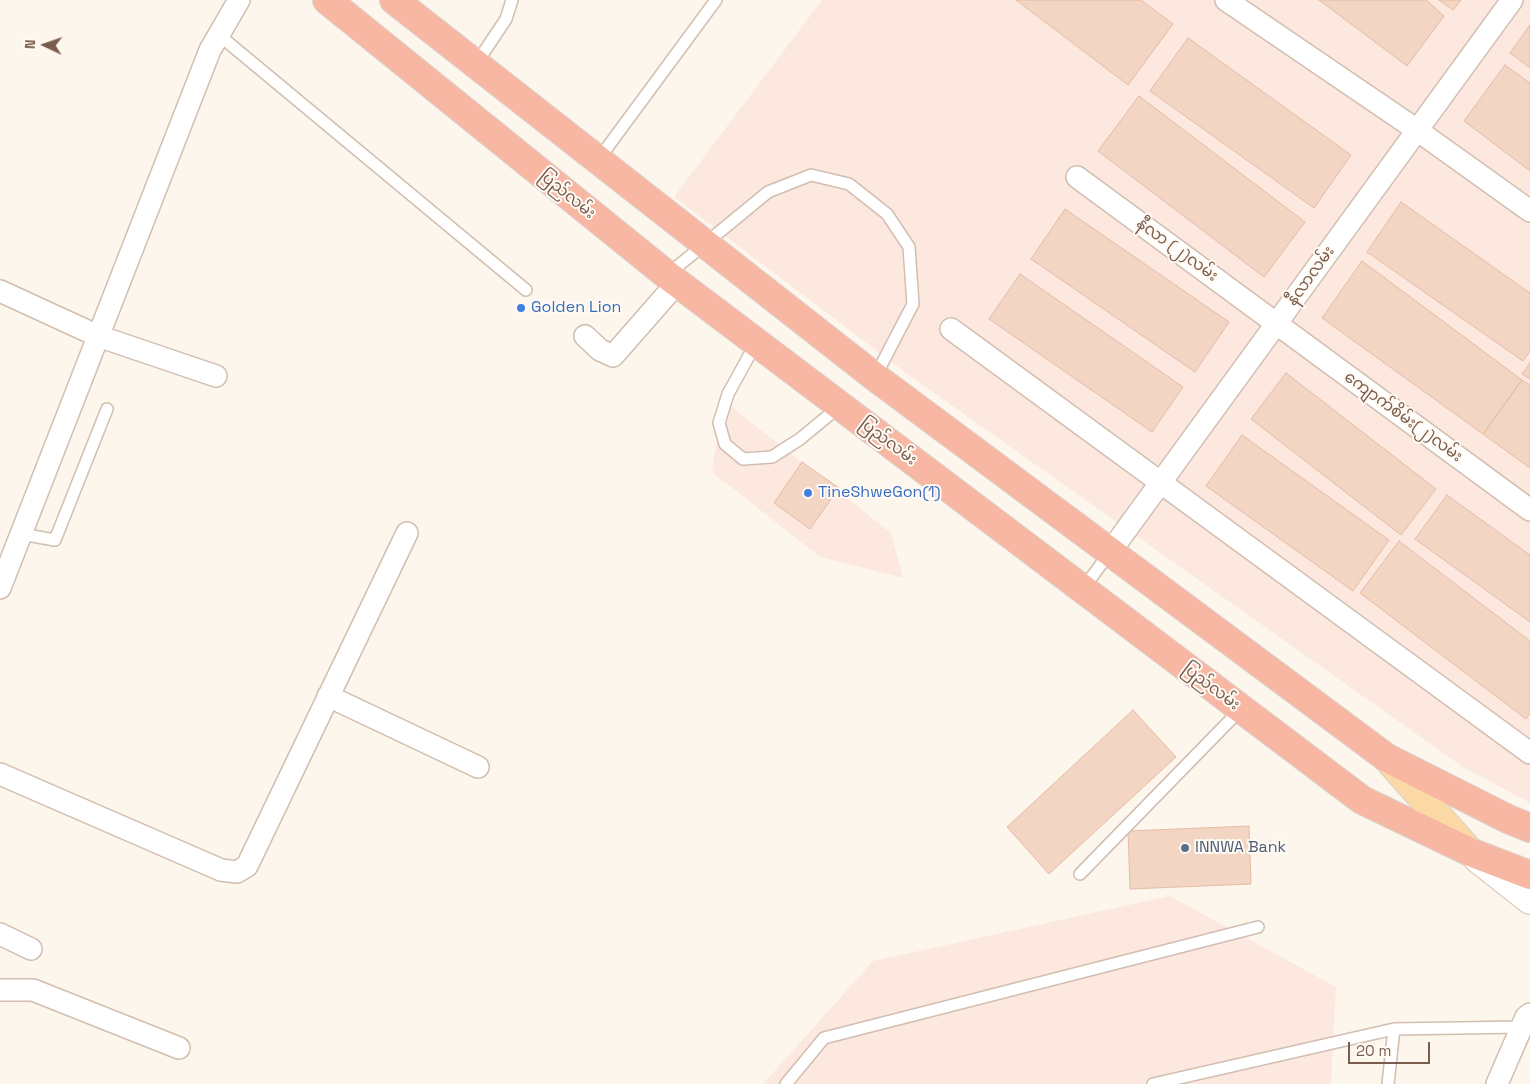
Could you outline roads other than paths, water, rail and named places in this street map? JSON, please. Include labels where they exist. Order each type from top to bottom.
[{"type":"highway","name":"ပြည်လမ်း","points":[[328,0],[672,279],[1362,800],[1470,852],[1530,875]]},
{"type":"highway","name":"ပြည်လမ်း","points":[[394,0],[875,377],[1387,758],[1508,820],[1530,828]]},
{"type":"main road","name":"ပြည်လမ်း","points":[[1387,758],[1470,852]]},
{"type":"main road","points":[[1470,852],[1530,900]]},
{"type":"street","points":[[0,588],[210,50],[239,0]]},
{"type":"street","points":[[1226,0],[1417,130],[1530,211]]},
{"type":"street","name":"နီလာလမ်း","points":[[1110,552],[1512,0]]},
{"type":"street","name":"နီလာ (၂)လမ်း","points":[[1077,177],[1276,324]]},
{"type":"street","points":[[585,336],[600,350],[613,356],[672,279]]},
{"type":"street","points":[[0,291],[98,336],[216,376]]},
{"type":"street","name":"ကျောက်စိမ်း(၂)လမ်း","points":[[1276,324],[1530,510]]},
{"type":"street","points":[[951,329],[1160,484],[1530,753]]},
{"type":"street","points":[[0,774],[221,870],[237,872],[247,866],[406,533]]},
{"type":"street","points":[[328,696],[478,767]]},
{"type":"street","points":[[0,934],[31,949]]},
{"type":"street","points":[[0,990],[33,990],[179,1048]]},
{"type":"street","points":[[1497,1084],[1526,1021]]},
{"type":"lane","points":[[476,64],[506,19],[512,0]]},
{"type":"lane","points":[[598,160],[716,0]]},
{"type":"lane","points":[[219,35],[526,290]]},
{"type":"lane","points":[[672,279],[705,244],[768,192],[811,176],[849,184],[887,214],[909,248],[913,304],[875,377]]},
{"type":"lane","points":[[756,343],[728,394],[719,423],[725,444],[743,459],[772,457],[800,439],[840,406]]},
{"type":"lane","points":[[21,534],[55,540],[107,409]]},
{"type":"lane","points":[[1082,590],[1110,552]]},
{"type":"lane","points":[[1080,874],[1241,709]]},
{"type":"lane","points":[[786,1084],[824,1038],[1258,927]]},
{"type":"lane","points":[[1153,1084],[1394,1029],[1526,1021]]},
{"type":"lane","points":[[1388,1084],[1394,1029]]},
{"type":"place","name":"Golden Lion","points":[[521,308]]},
{"type":"place","name":"TineShweGon(1)","points":[[808,493]]},
{"type":"place","name":"INNWA Bank","points":[[1185,848]]}]
